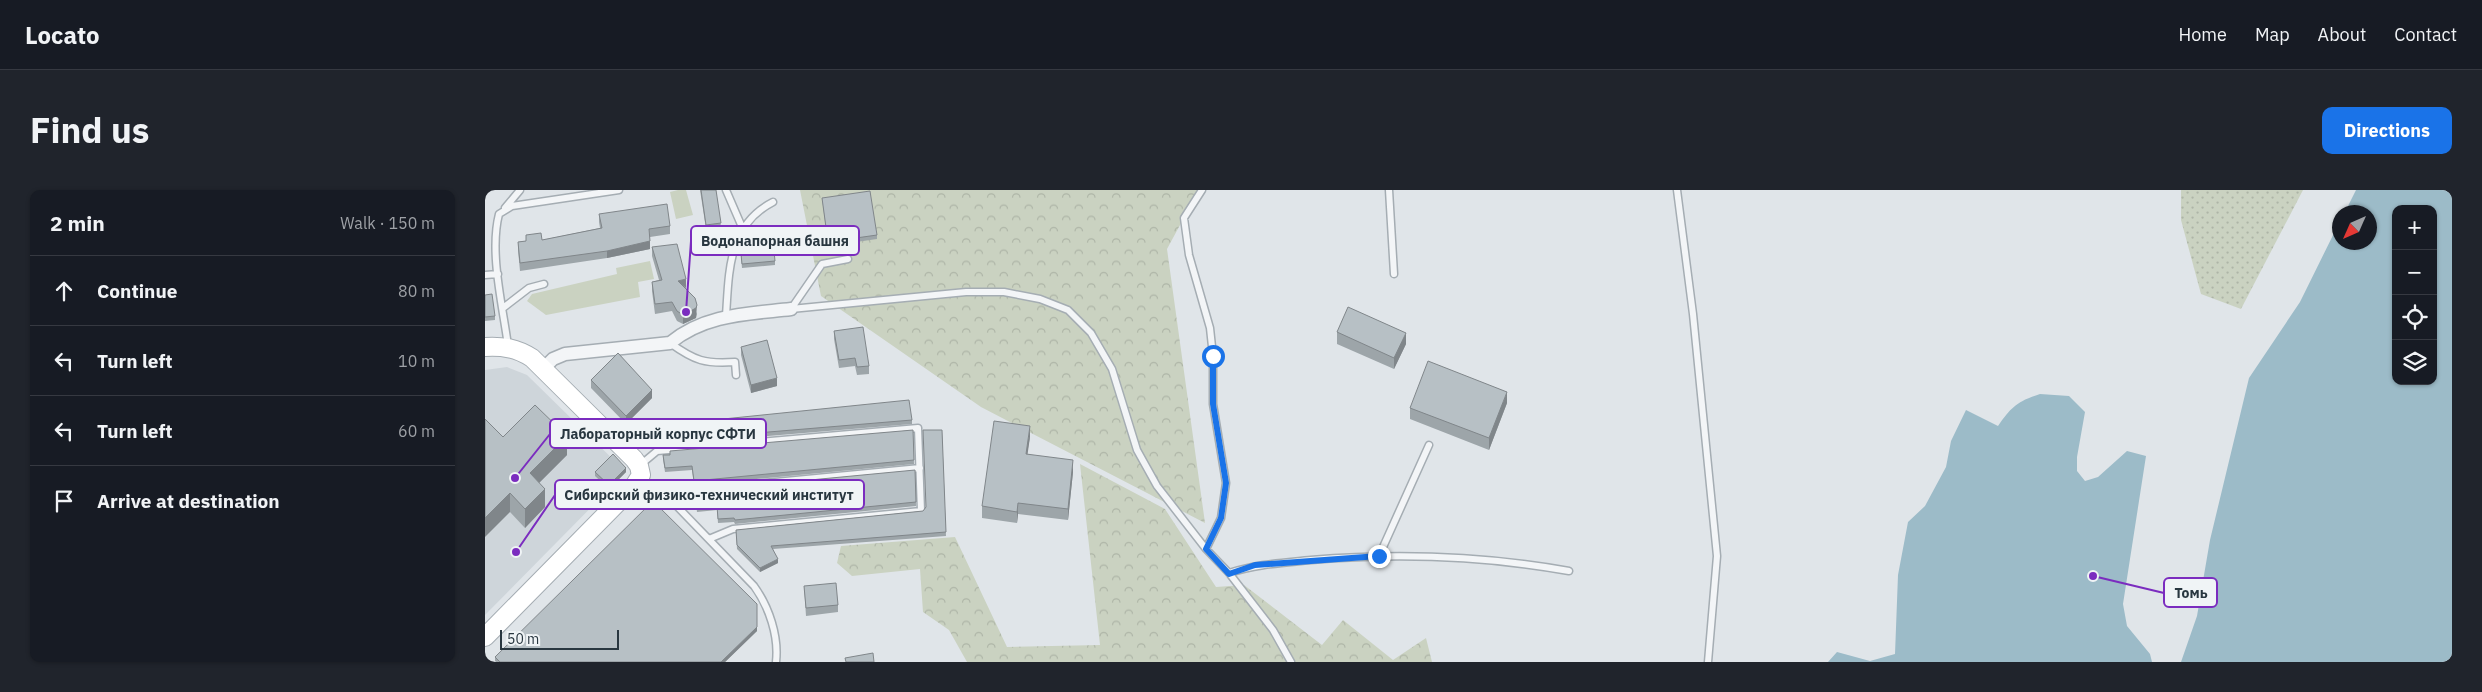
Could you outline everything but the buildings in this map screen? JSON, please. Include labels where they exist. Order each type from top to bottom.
[{"type":"street","points":[[544,368],[553,359],[565,354],[670,343],[694,327],[726,316],[791,309]]},
{"type":"street","points":[[485,347],[509,347],[520,350],[544,368],[639,473],[485,637]]},
{"type":"lane","points":[[509,347],[498,274],[496,227],[499,214],[520,190]]},
{"type":"lane","points":[[499,214],[512,206],[619,190]]},
{"type":"lane","points":[[726,190],[742,227]]},
{"type":"lane","points":[[1202,190],[1185,218],[1189,255],[1210,328],[1213,356],[1213,404],[1226,483],[1221,518],[1206,549]]},
{"type":"lane","points":[[1389,190],[1394,274]]},
{"type":"lane","points":[[1676,191],[1693,314],[1717,556],[1708,662]]},
{"type":"lane","points":[[726,316],[729,262],[742,227],[764,207],[773,202]]},
{"type":"lane","points":[[791,309],[822,264],[848,259]]},
{"type":"lane","points":[[485,275],[498,274]]},
{"type":"lane","points":[[503,308],[529,288],[544,284]]},
{"type":"lane","points":[[791,309],[966,292],[1004,292],[1040,299],[1068,310],[1091,333],[1112,369],[1137,450],[1157,486],[1273,630],[1291,662]]},
{"type":"lane","points":[[670,343],[683,352],[707,363],[735,362],[736,375]]},
{"type":"lane","points":[[709,539],[733,529],[921,511],[918,428],[657,451],[639,473],[669,498],[762,598],[770,616],[776,662]]},
{"type":"lane","points":[[1379,556],[1429,445]]},
{"type":"lane","points":[[669,498],[692,490],[920,468]]},
{"type":"lane","points":[[1229,574],[1255,565],[1379,556],[1513,561],[1569,571]]},
{"type":"shaded area","points":[[507,367],[527,375],[626,472],[485,615],[485,370]]},
{"type":"green space","points":[[686,190],[693,215],[676,219],[670,192]]},
{"type":"green space","points":[[800,190],[1199,190],[1167,249],[1205,523],[981,407],[821,296]]},
{"type":"green space","points":[[2181,190],[2303,190],[2241,309],[2201,294],[2181,220]]},
{"type":"green space","points":[[650,261],[654,279],[638,282],[640,297],[546,315],[527,301],[532,294],[617,274],[616,268]]},
{"type":"green space","points":[[1080,464],[1165,509],[1216,587],[1244,585],[1322,645],[1343,620],[1393,660],[1426,638],[1432,662],[967,662],[949,630],[923,612],[920,569],[852,576],[837,563],[841,546],[955,537],[1007,647],[1100,645]]},
{"type":"water","points":[[2356,190],[2452,190],[2452,662],[2181,662],[2197,616],[2210,540],[2249,378],[2300,302],[2332,237],[2332,250],[2377,250],[2377,205],[2348,205]]},
{"type":"water","points":[[2040,394],[2069,396],[2085,412],[2077,457],[2077,471],[2085,481],[2098,477],[2127,451],[2146,456],[2123,604],[2127,626],[2150,654],[2152,662],[1828,662],[1837,652],[1870,661],[1895,654],[1898,575],[1908,522],[1925,506],[1946,467],[1951,441],[1966,410],[1998,426],[2016,406],[2026,399]]},
{"type":"place","name":"Водонапорная башня","points":[[686,312]]},
{"type":"place","name":"Лабораторный корпус СФТИ","points":[[515,478]]},
{"type":"place","name":"Сибирский физико-технический институт","points":[[516,552]]},
{"type":"place","name":"Томь","points":[[2093,576]]},
{"type":"route","points":[[1213,356],[1213,404],[1226,483],[1221,518],[1206,549],[1229,574],[1255,565],[1379,556]]}]
